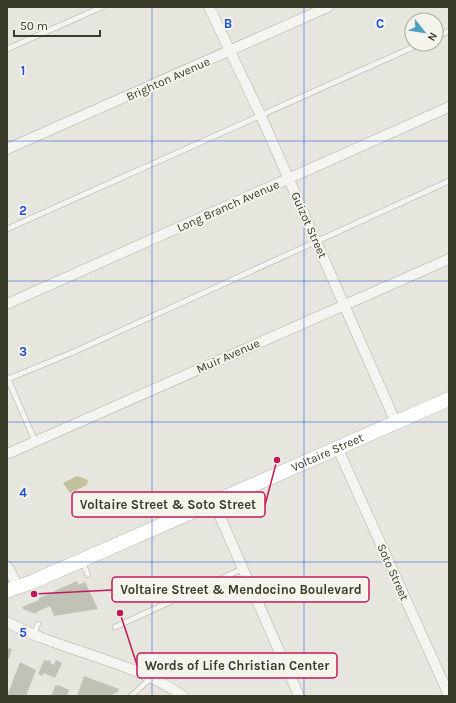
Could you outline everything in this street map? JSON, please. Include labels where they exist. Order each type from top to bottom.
[{"type":"main road","name":"Voltaire Street","points":[[13,590],[449,400]]},
{"type":"street","name":"Guizot Street","points":[[210,7],[261,116],[396,423]]},
{"type":"street","name":"Brighton Avenue","points":[[7,149],[230,52],[328,7]]},
{"type":"street","name":"Long Branch Avenue","points":[[7,304],[449,107]]},
{"type":"street","name":"Muir Avenue","points":[[7,454],[344,304],[449,259]]},
{"type":"street","name":"Soto Street","points":[[338,449],[448,696]]},
{"type":"street","points":[[214,503],[299,696]]},
{"type":"street","points":[[7,566],[13,590]]},
{"type":"street","points":[[7,622],[150,678],[183,696]]},
{"type":"lane","points":[[7,49],[102,7]]},
{"type":"lane","points":[[7,228],[404,51]]},
{"type":"lane","points":[[35,441],[7,378],[76,351],[449,181]]},
{"type":"lane","points":[[81,560],[88,575]]},
{"type":"lane","points":[[115,627],[242,569]]},
{"type":"lane","points":[[34,633],[38,624]]},
{"type":"lane","points":[[131,696],[150,678]]},
{"type":"shaded area","points":[[77,476],[88,480],[87,485],[70,493],[63,483]]},
{"type":"building","points":[[77,581],[78,585],[85,582],[98,609],[54,616],[50,606],[37,612],[36,614],[23,609],[22,607],[39,600],[39,598]]},
{"type":"building","points":[[7,648],[12,649],[9,659],[7,658]]},
{"type":"building","points":[[44,660],[51,661],[50,663],[54,665],[56,660],[62,663],[55,678],[44,673],[42,676],[38,674]]},
{"type":"building","points":[[20,662],[36,670],[26,696],[7,696]]},
{"type":"building","points":[[84,676],[119,689],[118,692],[109,696],[77,696]]},
{"type":"building","points":[[58,685],[69,690],[67,696],[51,696],[55,686]]},
{"type":"place","name":"Voltaire Street & Soto Street","points":[[277,460]]},
{"type":"place","name":"Voltaire Street & Mendocino Boulevard","points":[[34,594]]},
{"type":"place","name":"Words of Life Christian Center","points":[[120,613]]}]
